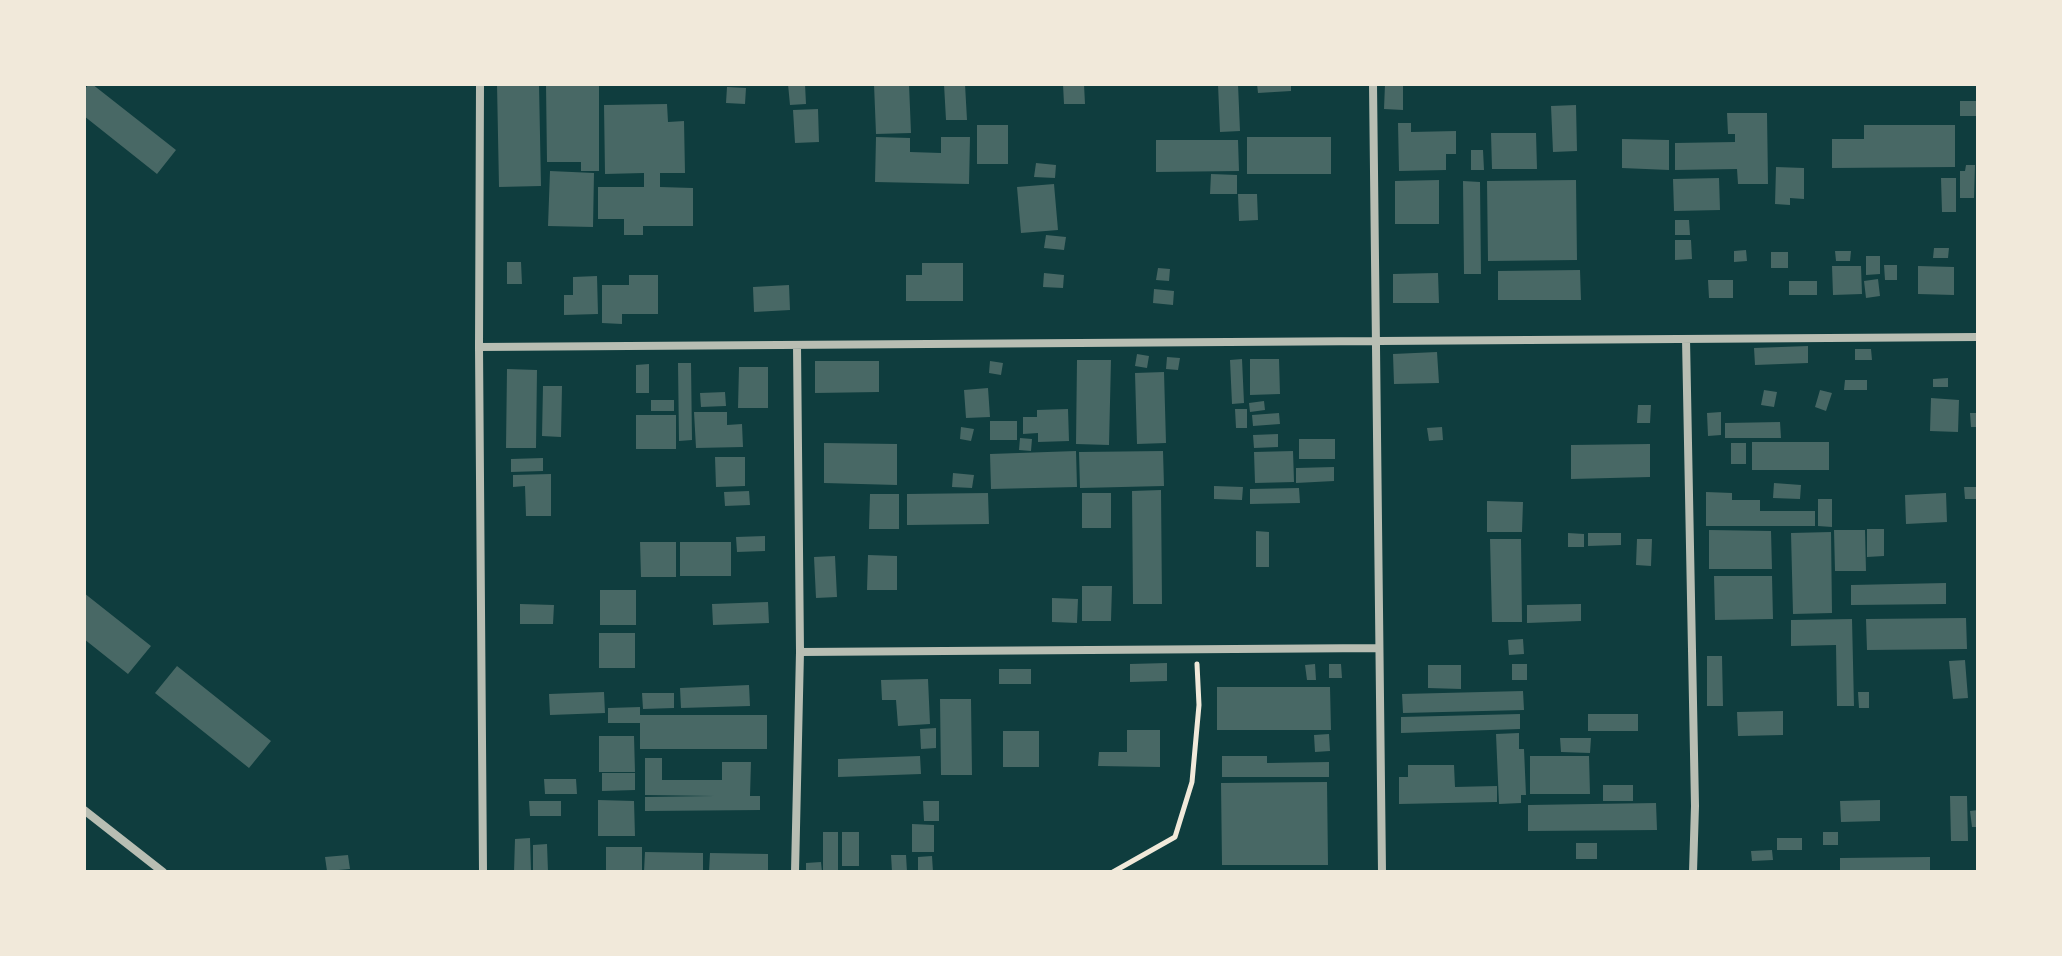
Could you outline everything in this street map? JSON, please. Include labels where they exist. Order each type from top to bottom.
[{"type":"street","points":[[480,84],[483,872]]},
{"type":"street","points":[[1373,84],[1382,872]]},
{"type":"street","points":[[479,347],[1978,337]]},
{"type":"street","points":[[1686,339],[1695,806],[1693,872]]},
{"type":"street","points":[[795,872],[800,652],[797,345]]},
{"type":"street","points":[[800,652],[1379,648]]},
{"type":"street","points":[[84,810],[163,872]]},
{"type":"path","points":[[1113,872],[1175,837],[1192,782],[1199,705],[1196,649]]},
{"type":"building","points":[[89,84],[176,150],[157,174],[84,116],[84,90]]},
{"type":"building","points":[[497,84],[539,84],[541,186],[499,187]]},
{"type":"building","points":[[546,84],[599,84],[599,171],[581,171],[581,162],[547,162]]},
{"type":"building","points":[[788,84],[805,84],[806,104],[790,105]]},
{"type":"building","points":[[874,84],[909,84],[911,133],[876,134]]},
{"type":"building","points":[[944,84],[965,84],[967,120],[946,120]]},
{"type":"building","points":[[1063,84],[1084,84],[1085,104],[1064,104]]},
{"type":"building","points":[[1218,84],[1238,84],[1240,131],[1220,132]]},
{"type":"building","points":[[1257,84],[1291,84],[1291,91],[1258,93]]},
{"type":"building","points":[[1385,84],[1403,84],[1403,110],[1384,109]]},
{"type":"building","points":[[727,87],[746,88],[745,104],[726,103]]},
{"type":"building","points":[[1960,101],[1978,101],[1978,116],[1960,116]]},
{"type":"building","points":[[667,104],[668,122],[684,121],[685,173],[660,173],[660,187],[693,188],[693,226],[643,226],[643,235],[624,235],[624,219],[598,219],[598,187],[644,187],[644,173],[605,174],[604,105]]},
{"type":"building","points":[[1576,105],[1577,151],[1553,152],[1551,106]]},
{"type":"building","points":[[818,109],[819,142],[795,143],[793,110]]},
{"type":"building","points":[[1727,113],[1767,113],[1768,184],[1738,184],[1737,169],[1675,170],[1675,143],[1735,142],[1735,134],[1728,134]]},
{"type":"building","points":[[1398,123],[1411,123],[1411,132],[1456,131],[1456,154],[1446,154],[1446,170],[1399,171]]},
{"type":"building","points":[[977,125],[1008,125],[1008,164],[977,164]]},
{"type":"building","points":[[1864,125],[1955,125],[1955,167],[1832,168],[1832,139],[1864,139]]},
{"type":"building","points":[[1491,133],[1536,133],[1537,169],[1492,169]]},
{"type":"building","points":[[876,137],[910,138],[910,152],[941,153],[941,137],[970,137],[969,184],[875,182]]},
{"type":"building","points":[[1247,137],[1331,137],[1331,174],[1247,174]]},
{"type":"building","points":[[1622,139],[1669,140],[1669,170],[1622,168]]},
{"type":"building","points":[[1156,140],[1238,140],[1239,171],[1156,172]]},
{"type":"building","points":[[1471,150],[1483,150],[1484,170],[1471,170]]},
{"type":"building","points":[[1036,163],[1056,165],[1055,178],[1034,177]]},
{"type":"building","points":[[1966,165],[1975,165],[1974,198],[1960,198],[1960,171],[1965,171]]},
{"type":"building","points":[[1776,167],[1804,168],[1804,199],[1790,198],[1790,205],[1775,204]]},
{"type":"building","points":[[550,171],[594,173],[593,227],[548,226]]},
{"type":"building","points":[[1211,174],[1237,175],[1237,194],[1210,194]]},
{"type":"building","points":[[1719,178],[1720,210],[1674,211],[1673,179]]},
{"type":"building","points":[[1941,178],[1956,178],[1956,212],[1942,212]]},
{"type":"building","points":[[1439,180],[1439,224],[1395,224],[1395,181]]},
{"type":"building","points":[[1576,180],[1577,260],[1488,261],[1487,181]]},
{"type":"building","points":[[1463,181],[1480,182],[1481,274],[1464,274]]},
{"type":"building","points":[[1054,184],[1058,230],[1021,233],[1017,187]]},
{"type":"building","points":[[1238,194],[1257,194],[1258,220],[1239,221]]},
{"type":"building","points":[[1675,220],[1689,220],[1690,235],[1675,235]]},
{"type":"building","points":[[1046,235],[1066,237],[1064,250],[1044,248]]},
{"type":"building","points":[[1675,240],[1691,240],[1692,259],[1675,260]]},
{"type":"building","points":[[1934,248],[1949,248],[1948,258],[1933,258]]},
{"type":"building","points":[[1746,250],[1747,261],[1734,262],[1734,251]]},
{"type":"building","points":[[1835,251],[1851,251],[1850,261],[1836,261]]},
{"type":"building","points":[[1771,252],[1788,252],[1788,268],[1771,268]]},
{"type":"building","points":[[1866,256],[1880,256],[1880,274],[1866,275]]},
{"type":"building","points":[[507,262],[521,262],[522,284],[507,284]]},
{"type":"building","points":[[922,263],[963,263],[963,301],[906,301],[906,275],[922,275]]},
{"type":"building","points":[[1884,265],[1897,265],[1897,280],[1885,280]]},
{"type":"building","points":[[1832,266],[1861,266],[1862,294],[1833,295]]},
{"type":"building","points":[[1918,266],[1954,267],[1954,295],[1918,294]]},
{"type":"building","points":[[1158,268],[1170,269],[1169,281],[1156,280]]},
{"type":"building","points":[[1580,270],[1581,300],[1498,300],[1498,271]]},
{"type":"building","points":[[1044,273],[1064,275],[1063,288],[1043,287]]},
{"type":"building","points":[[1438,273],[1439,303],[1393,303],[1393,274]]},
{"type":"building","points":[[629,275],[658,275],[658,314],[622,314],[622,324],[602,323],[602,285],[629,285]]},
{"type":"building","points":[[597,276],[598,314],[564,315],[564,295],[573,295],[573,277]]},
{"type":"building","points":[[1878,279],[1880,296],[1866,298],[1864,281]]},
{"type":"building","points":[[1708,280],[1733,280],[1733,298],[1709,298]]},
{"type":"building","points":[[1789,281],[1817,281],[1817,295],[1789,295]]},
{"type":"building","points":[[789,285],[790,310],[754,312],[753,287]]},
{"type":"building","points":[[1154,289],[1174,291],[1173,305],[1153,303]]},
{"type":"building","points":[[1808,346],[1808,363],[1755,365],[1754,348]]},
{"type":"building","points":[[1855,349],[1871,349],[1872,360],[1855,360]]},
{"type":"building","points":[[1437,352],[1439,383],[1394,384],[1393,354]]},
{"type":"building","points":[[1137,354],[1149,356],[1147,368],[1135,366]]},
{"type":"building","points":[[1167,357],[1180,358],[1178,370],[1166,369]]},
{"type":"building","points":[[1242,359],[1244,403],[1232,404],[1230,360]]},
{"type":"building","points":[[1250,359],[1279,359],[1280,394],[1250,395]]},
{"type":"building","points":[[1077,360],[1111,360],[1109,445],[1076,444]]},
{"type":"building","points":[[815,361],[879,361],[879,392],[815,393]]},
{"type":"building","points":[[990,361],[1003,363],[1001,375],[989,373]]},
{"type":"building","points":[[678,363],[691,363],[692,440],[679,441]]},
{"type":"building","points":[[649,364],[649,393],[636,393],[636,365]]},
{"type":"building","points":[[739,367],[768,367],[768,408],[738,408]]},
{"type":"building","points":[[507,369],[537,370],[536,448],[506,448]]},
{"type":"building","points":[[1164,372],[1166,443],[1137,444],[1135,373]]},
{"type":"building","points":[[1948,378],[1948,387],[1933,387],[1933,379]]},
{"type":"building","points":[[1845,380],[1867,380],[1867,390],[1844,390]]},
{"type":"building","points":[[543,386],[562,386],[561,437],[542,436]]},
{"type":"building","points":[[988,388],[990,417],[966,418],[964,390]]},
{"type":"building","points":[[1764,390],[1777,392],[1774,407],[1761,405]]},
{"type":"building","points":[[1820,390],[1832,393],[1826,411],[1815,407]]},
{"type":"building","points":[[725,392],[726,406],[701,407],[700,393]]},
{"type":"building","points":[[1931,398],[1959,400],[1958,432],[1930,431]]},
{"type":"building","points":[[651,400],[674,400],[674,411],[651,411]]},
{"type":"building","points":[[1264,401],[1265,410],[1250,412],[1249,403]]},
{"type":"building","points":[[1638,405],[1651,405],[1650,423],[1637,423]]},
{"type":"building","points":[[1068,409],[1069,441],[1038,442],[1038,433],[1023,434],[1023,417],[1037,417],[1037,410]]},
{"type":"building","points":[[1235,409],[1247,409],[1247,428],[1236,428]]},
{"type":"building","points":[[694,412],[727,412],[727,425],[742,424],[743,447],[696,448]]},
{"type":"building","points":[[1721,412],[1721,435],[1708,436],[1707,413]]},
{"type":"building","points":[[1279,413],[1280,424],[1253,426],[1252,415]]},
{"type":"building","points":[[1970,413],[1978,413],[1978,427],[1971,427]]},
{"type":"building","points":[[636,415],[676,415],[676,449],[636,449]]},
{"type":"building","points":[[990,421],[1017,421],[1017,440],[990,440]]},
{"type":"building","points":[[1780,422],[1781,438],[1725,438],[1725,423]]},
{"type":"building","points":[[961,427],[974,429],[971,441],[960,439]]},
{"type":"building","points":[[1442,427],[1443,440],[1429,441],[1427,428]]},
{"type":"building","points":[[1278,434],[1278,447],[1254,448],[1253,435]]},
{"type":"building","points":[[1020,438],[1032,439],[1031,451],[1019,450]]},
{"type":"building","points":[[1299,439],[1335,439],[1335,459],[1299,459]]},
{"type":"building","points":[[1752,442],[1829,442],[1829,470],[1752,470]]},
{"type":"building","points":[[824,443],[897,444],[897,485],[824,483]]},
{"type":"building","points":[[1731,443],[1746,443],[1746,464],[1731,464]]},
{"type":"building","points":[[1650,444],[1650,477],[1571,479],[1571,445]]},
{"type":"building","points":[[1076,451],[1077,487],[991,489],[990,454]]},
{"type":"building","points":[[1163,451],[1164,486],[1080,488],[1079,452]]},
{"type":"building","points":[[1293,451],[1294,482],[1255,483],[1254,452]]},
{"type":"building","points":[[715,457],[745,457],[745,486],[716,487]]},
{"type":"building","points":[[543,458],[543,471],[511,472],[511,459]]},
{"type":"building","points":[[1334,467],[1334,481],[1296,483],[1296,468]]},
{"type":"building","points":[[953,473],[974,475],[972,488],[952,487]]},
{"type":"building","points":[[551,474],[551,516],[526,516],[525,486],[513,487],[513,475]]},
{"type":"building","points":[[1774,483],[1801,485],[1800,499],[1773,498]]},
{"type":"building","points":[[1214,486],[1243,487],[1242,500],[1214,499]]},
{"type":"building","points":[[1964,487],[1976,487],[1976,499],[1965,499]]},
{"type":"building","points":[[1299,488],[1300,503],[1250,504],[1250,489]]},
{"type":"building","points":[[1161,490],[1162,604],[1133,604],[1132,491]]},
{"type":"building","points":[[749,491],[750,505],[725,506],[724,492]]},
{"type":"building","points":[[1706,492],[1732,493],[1732,500],[1760,500],[1760,511],[1815,511],[1815,526],[1706,526]]},
{"type":"building","points":[[988,493],[989,524],[907,525],[907,494]]},
{"type":"building","points":[[1082,493],[1111,493],[1111,528],[1082,528]]},
{"type":"building","points":[[1946,493],[1947,522],[1906,524],[1905,495]]},
{"type":"building","points":[[870,494],[899,494],[899,529],[869,529]]},
{"type":"building","points":[[1818,499],[1832,499],[1832,527],[1818,526]]},
{"type":"building","points":[[1487,501],[1523,502],[1522,532],[1487,532]]},
{"type":"building","points":[[1867,529],[1884,529],[1884,556],[1867,557]]},
{"type":"building","points":[[1709,530],[1771,531],[1772,569],[1709,569]]},
{"type":"building","points":[[1834,530],[1865,530],[1866,571],[1835,571]]},
{"type":"building","points":[[1256,531],[1269,532],[1269,567],[1256,567]]},
{"type":"building","points":[[1831,532],[1832,613],[1793,614],[1791,533]]},
{"type":"building","points":[[1568,533],[1584,534],[1584,547],[1568,547]]},
{"type":"building","points":[[1588,533],[1621,533],[1621,545],[1588,546]]},
{"type":"building","points":[[765,536],[765,551],[737,552],[736,537]]},
{"type":"building","points":[[1490,539],[1521,539],[1522,622],[1492,622]]},
{"type":"building","points":[[1637,539],[1652,539],[1651,566],[1636,565]]},
{"type":"building","points":[[640,542],[676,542],[676,577],[641,577]]},
{"type":"building","points":[[680,542],[731,542],[731,576],[680,576]]},
{"type":"building","points":[[868,555],[897,556],[897,590],[867,590]]},
{"type":"building","points":[[835,556],[837,597],[816,598],[814,557]]},
{"type":"building","points":[[1714,576],[1772,576],[1773,619],[1715,620]]},
{"type":"building","points":[[1946,583],[1946,604],[1851,605],[1851,585]]},
{"type":"building","points":[[1082,586],[1112,586],[1111,621],[1082,621]]},
{"type":"building","points":[[600,590],[636,590],[636,625],[600,625]]},
{"type":"building","points":[[84,593],[151,646],[128,674],[84,639]]},
{"type":"building","points":[[1052,598],[1078,599],[1077,623],[1052,622]]},
{"type":"building","points":[[768,602],[769,623],[713,625],[712,604]]},
{"type":"building","points":[[520,604],[554,605],[553,624],[520,624]]},
{"type":"building","points":[[1581,604],[1581,621],[1527,623],[1527,605]]},
{"type":"building","points":[[1966,618],[1967,649],[1867,650],[1866,619]]},
{"type":"building","points":[[1852,619],[1854,706],[1837,706],[1836,645],[1791,646],[1791,620]]},
{"type":"building","points":[[599,633],[635,633],[635,668],[599,668]]},
{"type":"building","points":[[1523,639],[1524,654],[1509,655],[1508,640]]},
{"type":"building","points":[[1707,656],[1722,656],[1723,706],[1707,706]]},
{"type":"building","points":[[1965,660],[1968,698],[1953,699],[1949,661]]},
{"type":"building","points":[[1167,663],[1167,681],[1130,682],[1130,664]]},
{"type":"building","points":[[1315,664],[1316,680],[1307,680],[1305,665]]},
{"type":"building","points":[[1329,664],[1341,664],[1342,678],[1329,678]]},
{"type":"building","points":[[1512,664],[1527,664],[1527,680],[1512,680]]},
{"type":"building","points":[[1428,665],[1461,665],[1461,689],[1428,688]]},
{"type":"building","points":[[177,666],[271,741],[249,768],[155,693]]},
{"type":"building","points":[[999,669],[1031,669],[1031,684],[999,684]]},
{"type":"building","points":[[928,679],[930,724],[898,726],[896,700],[882,700],[881,680]]},
{"type":"building","points":[[749,685],[750,706],[681,708],[680,688]]},
{"type":"building","points":[[1217,687],[1330,687],[1331,730],[1217,730]]},
{"type":"building","points":[[1523,691],[1524,710],[1403,713],[1402,694]]},
{"type":"building","points":[[604,692],[605,713],[550,715],[549,694]]},
{"type":"building","points":[[1858,692],[1869,692],[1869,708],[1859,708]]},
{"type":"building","points":[[642,693],[674,693],[674,708],[643,709]]},
{"type":"building","points":[[940,699],[971,699],[972,775],[941,775]]},
{"type":"building","points":[[640,707],[640,715],[767,715],[767,749],[640,749],[640,723],[608,723],[608,708]]},
{"type":"building","points":[[1783,711],[1783,735],[1738,736],[1737,712]]},
{"type":"building","points":[[1520,714],[1520,729],[1401,733],[1401,717]]},
{"type":"building","points":[[1588,714],[1638,714],[1638,731],[1588,731]]},
{"type":"building","points":[[936,728],[936,748],[921,749],[920,729]]},
{"type":"building","points":[[1127,730],[1160,730],[1160,767],[1098,766],[1099,752],[1127,752]]},
{"type":"building","points":[[1003,731],[1039,731],[1039,767],[1003,767]]},
{"type":"building","points":[[1519,733],[1519,749],[1524,749],[1526,795],[1521,795],[1521,803],[1499,804],[1496,734]]},
{"type":"building","points":[[1329,734],[1330,751],[1315,752],[1314,735]]},
{"type":"building","points":[[599,736],[634,736],[635,772],[599,772]]},
{"type":"building","points":[[1560,738],[1591,738],[1590,753],[1561,752]]},
{"type":"building","points":[[920,756],[921,774],[838,777],[838,759]]},
{"type":"building","points":[[1222,756],[1267,756],[1267,763],[1329,762],[1329,777],[1222,777]]},
{"type":"building","points":[[1530,756],[1589,756],[1590,794],[1530,794]]},
{"type":"building","points":[[645,758],[662,758],[662,780],[722,780],[722,762],[751,762],[750,796],[760,796],[760,810],[645,811],[645,797],[714,796],[645,795]]},
{"type":"building","points":[[1408,765],[1454,765],[1455,787],[1497,786],[1497,802],[1399,804],[1399,777],[1408,777]]},
{"type":"building","points":[[602,773],[635,773],[635,790],[602,791]]},
{"type":"building","points":[[544,779],[576,779],[577,794],[545,794]]},
{"type":"building","points":[[1327,782],[1328,865],[1222,865],[1221,783]]},
{"type":"building","points":[[1603,785],[1633,785],[1633,801],[1603,801]]},
{"type":"building","points":[[1950,796],[1967,796],[1968,841],[1951,841]]},
{"type":"building","points":[[598,800],[634,801],[635,836],[598,836]]},
{"type":"building","points":[[1880,800],[1880,821],[1841,822],[1840,801]]},
{"type":"building","points":[[529,801],[561,801],[561,816],[530,816]]},
{"type":"building","points":[[923,801],[939,801],[939,821],[924,821]]},
{"type":"building","points":[[1656,803],[1657,830],[1528,831],[1528,805]]},
{"type":"building","points":[[1978,810],[1978,827],[1972,827],[1970,811]]},
{"type":"building","points":[[912,824],[934,825],[934,852],[912,852]]},
{"type":"building","points":[[823,832],[838,832],[838,872],[823,872]]},
{"type":"building","points":[[842,832],[859,832],[859,866],[842,866]]},
{"type":"building","points":[[1823,832],[1838,832],[1838,845],[1823,845]]},
{"type":"building","points":[[530,838],[531,872],[514,872],[515,839]]},
{"type":"building","points":[[1777,838],[1802,838],[1802,850],[1777,850]]},
{"type":"building","points":[[1576,843],[1597,843],[1597,859],[1576,859]]},
{"type":"building","points":[[547,844],[548,872],[533,872],[533,845]]},
{"type":"building","points":[[606,847],[642,847],[642,872],[606,872]]},
{"type":"building","points":[[1772,850],[1773,860],[1752,861],[1751,851]]},
{"type":"building","points":[[645,852],[703,853],[703,872],[644,872]]},
{"type":"building","points":[[710,853],[768,854],[768,872],[709,872]]},
{"type":"building","points":[[348,855],[350,869],[327,871],[325,857]]},
{"type":"building","points":[[891,855],[906,855],[907,872],[892,872]]},
{"type":"building","points":[[932,856],[933,872],[918,872],[918,857]]},
{"type":"building","points":[[1930,857],[1930,872],[1840,872],[1840,858]]},
{"type":"building","points":[[821,862],[822,872],[806,872],[806,863]]}]
